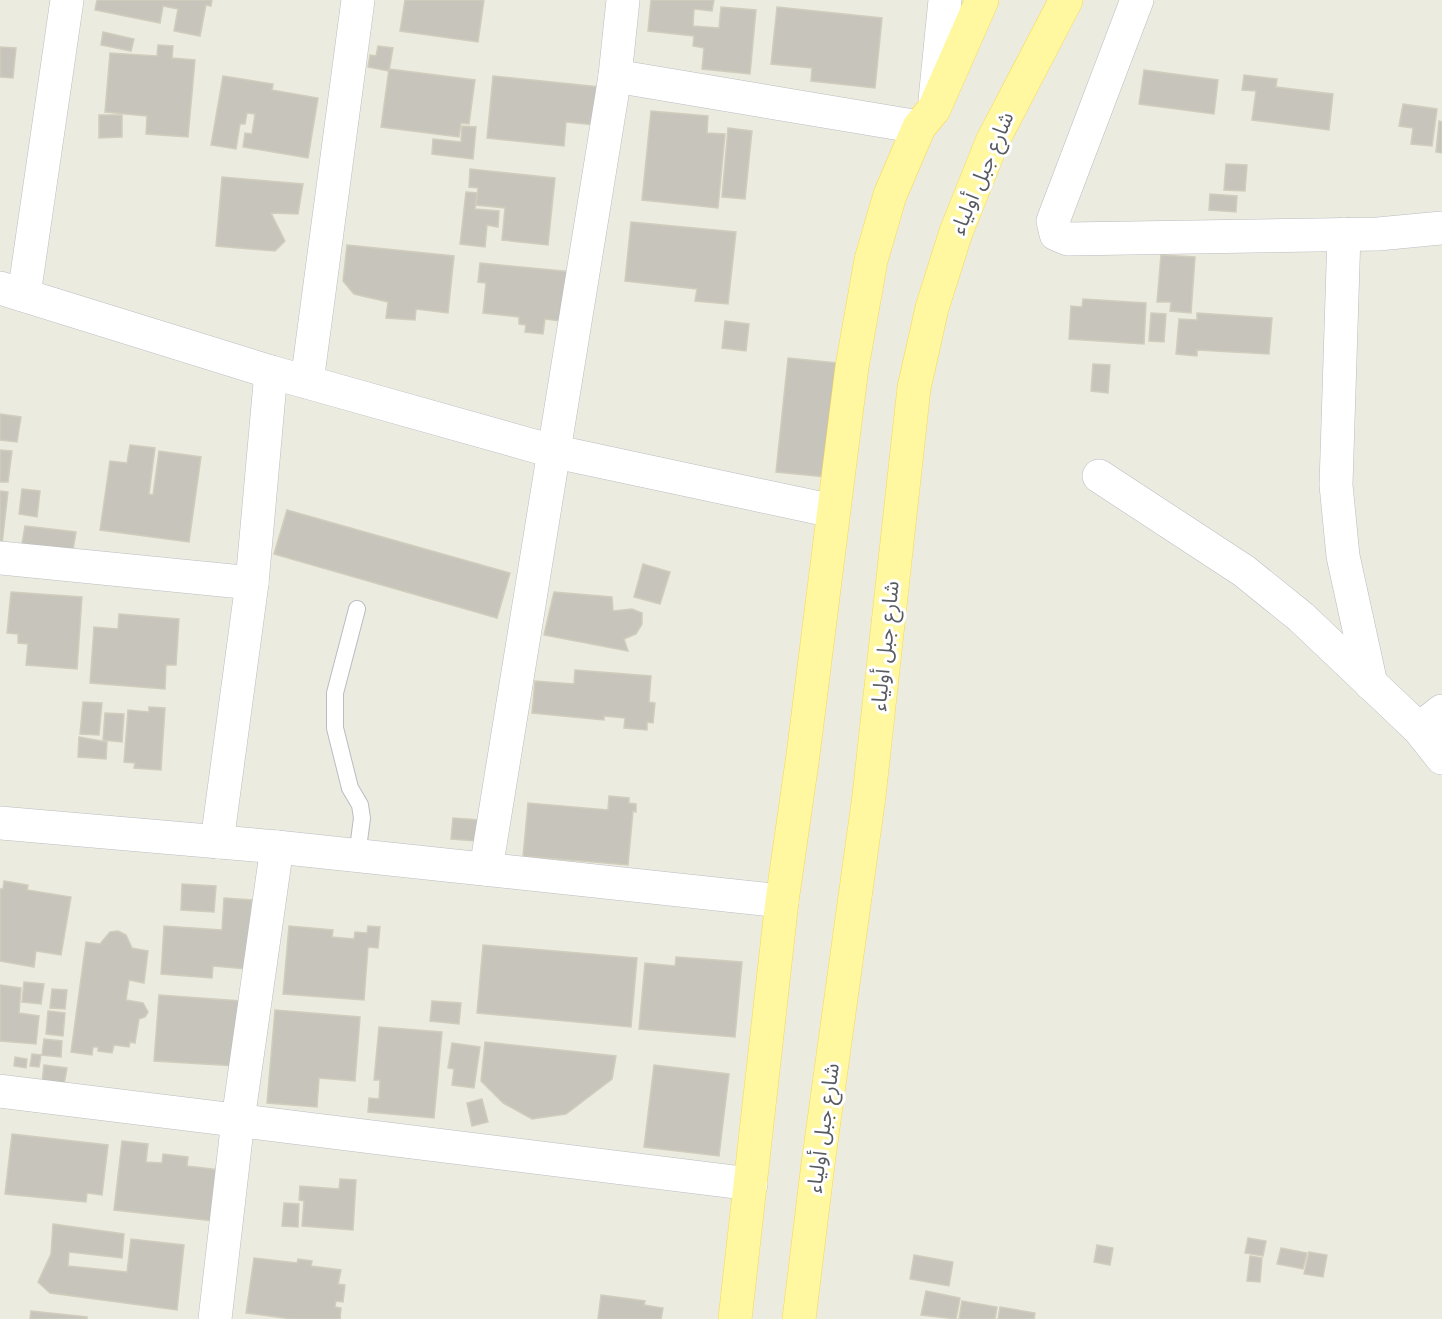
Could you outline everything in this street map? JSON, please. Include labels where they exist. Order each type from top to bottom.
[{"type":"main road","points":[[735,1319],[782,901],[803,755],[852,367],[871,260],[890,195],[982,0]]},
{"type":"main road","name":"شارع جبل أولياء","points":[[799,1319],[870,796],[914,388],[932,308],[956,232],[992,142],[1066,0]]},
{"type":"street","points":[[67,0],[12,291],[271,372],[552,451],[833,511]]},
{"type":"street","points":[[307,382],[358,0]]},
{"type":"street","points":[[486,869],[552,451],[615,76],[623,0]]},
{"type":"street","points":[[615,76],[926,118],[945,0]]},
{"type":"street","points":[[1137,0],[1053,221],[1056,234],[1068,239],[1344,234],[1442,228]]},
{"type":"street","points":[[1344,234],[1336,485],[1343,556],[1371,684]]},
{"type":"street","points":[[216,842],[252,583],[271,372]]},
{"type":"street","points":[[1099,476],[1244,571],[1301,617],[1371,684],[1431,720],[1442,758]]},
{"type":"street","points":[[0,558],[252,583]]},
{"type":"street","points":[[0,823],[277,847],[782,901]]},
{"type":"street","points":[[215,1319],[238,1120],[277,847]]},
{"type":"street","points":[[0,1091],[751,1184]]},
{"type":"lane","points":[[357,609],[335,693],[334,728],[350,788],[360,805],[362,818],[357,856]]},
{"type":"building","points":[[97,0],[212,0],[211,6],[206,5],[200,36],[174,31],[178,9],[163,6],[160,23],[95,10]]},
{"type":"building","points":[[405,0],[484,0],[478,42],[400,31]]},
{"type":"building","points":[[651,0],[714,0],[712,11],[694,9],[693,26],[719,28],[721,7],[756,10],[750,74],[702,69],[704,48],[693,46],[694,36],[648,31]]},
{"type":"building","points":[[777,7],[882,18],[875,88],[811,81],[812,68],[771,64]]},
{"type":"building","points":[[103,32],[134,39],[131,51],[101,45]]},
{"type":"building","points":[[158,45],[173,46],[172,58],[195,60],[188,137],[146,134],[147,116],[105,112],[110,53],[157,56]]},
{"type":"building","points":[[378,46],[393,48],[389,71],[368,67],[370,55],[376,56]]},
{"type":"building","points":[[0,47],[16,48],[13,78],[0,77]]},
{"type":"building","points":[[389,69],[475,80],[469,124],[461,123],[459,137],[381,127]]},
{"type":"building","points":[[1144,70],[1218,80],[1214,114],[1139,104]]},
{"type":"building","points":[[1244,75],[1277,79],[1276,87],[1333,94],[1329,130],[1252,120],[1256,91],[1242,90]]},
{"type":"building","points":[[223,76],[273,84],[272,90],[318,98],[308,158],[243,147],[245,133],[252,134],[255,114],[247,113],[245,124],[240,124],[236,149],[211,145]]},
{"type":"building","points":[[493,76],[600,87],[596,125],[566,122],[564,146],[487,138]]},
{"type":"building","points":[[1403,104],[1437,109],[1432,146],[1411,144],[1413,128],[1399,126]]},
{"type":"building","points":[[651,111],[708,116],[707,133],[725,134],[718,208],[642,200]]},
{"type":"building","points":[[99,115],[122,115],[122,137],[99,138]]},
{"type":"building","points":[[1439,121],[1442,122],[1442,153],[1436,152]]},
{"type":"building","points":[[462,126],[476,127],[473,159],[432,154],[433,139],[461,142]]},
{"type":"building","points":[[728,128],[752,131],[745,199],[722,197]]},
{"type":"building","points":[[1226,164],[1247,165],[1245,191],[1224,190]]},
{"type":"building","points":[[470,169],[555,178],[548,245],[502,240],[505,208],[476,205],[478,188],[469,187]]},
{"type":"building","points":[[222,177],[303,184],[298,214],[271,213],[285,241],[275,251],[216,246]]},
{"type":"building","points":[[466,192],[477,193],[475,209],[499,211],[498,227],[487,225],[485,247],[460,244]]},
{"type":"building","points":[[1210,194],[1237,196],[1236,212],[1209,210]]},
{"type":"building","points":[[631,222],[736,232],[728,304],[695,301],[697,289],[625,281]]},
{"type":"building","points":[[347,245],[454,256],[448,313],[416,309],[415,320],[386,318],[388,302],[354,294],[343,281]]},
{"type":"building","points":[[1161,255],[1195,257],[1191,313],[1170,311],[1171,302],[1157,302]]},
{"type":"building","points":[[480,263],[573,272],[568,322],[545,319],[543,334],[525,332],[526,325],[519,324],[519,317],[483,313],[486,283],[478,282]]},
{"type":"building","points":[[1083,299],[1146,303],[1144,344],[1069,339],[1071,306],[1082,307]]},
{"type":"building","points":[[1151,313],[1166,314],[1164,342],[1149,341]]},
{"type":"building","points":[[1197,313],[1272,318],[1269,354],[1197,350],[1197,356],[1176,354],[1179,319],[1197,320]]},
{"type":"building","points":[[725,321],[749,324],[746,351],[722,348]]},
{"type":"building","points":[[788,358],[837,363],[826,477],[776,472]]},
{"type":"building","points":[[1093,364],[1110,365],[1108,393],[1091,391]]},
{"type":"building","points":[[0,414],[21,417],[17,442],[0,440]]},
{"type":"building","points":[[130,445],[155,448],[149,494],[153,495],[159,451],[201,457],[189,542],[100,530],[110,461],[127,463]]},
{"type":"building","points":[[0,450],[12,451],[8,482],[0,482]]},
{"type":"building","points":[[22,489],[40,491],[37,517],[19,514]]},
{"type":"building","points":[[0,491],[8,492],[2,544],[0,544]]},
{"type":"building","points":[[287,510],[510,573],[497,618],[274,554]]},
{"type":"building","points":[[25,526],[76,532],[72,556],[21,549]]},
{"type":"building","points":[[643,564],[670,572],[660,604],[634,597]]},
{"type":"building","points":[[11,592],[82,597],[77,669],[26,665],[28,644],[18,643],[18,634],[7,633]]},
{"type":"building","points":[[554,592],[612,597],[613,611],[632,609],[642,613],[642,624],[636,634],[624,639],[628,651],[544,635]]},
{"type":"building","points":[[119,614],[179,619],[176,665],[166,665],[165,689],[90,683],[94,627],[118,629]]},
{"type":"building","points":[[575,670],[651,676],[649,702],[655,703],[653,723],[647,722],[647,730],[624,728],[625,718],[604,716],[604,720],[532,713],[535,681],[574,684]]},
{"type":"building","points":[[83,702],[102,703],[99,735],[80,734]]},
{"type":"building","points":[[149,707],[165,708],[161,770],[134,768],[135,763],[124,762],[128,710],[149,712]]},
{"type":"building","points":[[105,713],[124,714],[122,742],[103,740]]},
{"type":"building","points":[[79,737],[107,742],[106,759],[78,757]]},
{"type":"building","points":[[609,796],[629,798],[629,803],[636,804],[636,812],[633,811],[628,865],[523,856],[528,803],[608,810]]},
{"type":"building","points":[[453,818],[479,820],[477,841],[451,839]]},
{"type":"building","points":[[4,881],[28,885],[27,890],[71,897],[61,955],[36,951],[34,967],[0,961],[0,889],[3,889]]},
{"type":"building","points":[[182,884],[216,886],[214,912],[181,910]]},
{"type":"building","points":[[224,898],[252,900],[247,969],[213,966],[212,978],[161,974],[164,926],[222,930]]},
{"type":"building","points":[[289,926],[333,930],[332,937],[354,939],[355,932],[367,933],[368,926],[380,927],[378,948],[368,947],[364,1000],[283,994]]},
{"type":"building","points":[[118,931],[126,935],[132,948],[148,951],[144,983],[129,980],[126,1000],[143,1003],[148,1012],[145,1017],[139,1019],[135,1043],[130,1042],[129,1047],[114,1045],[112,1053],[98,1051],[98,1047],[93,1047],[92,1055],[71,1052],[86,942],[100,944],[110,932]]},
{"type":"building","points":[[483,945],[637,958],[631,1027],[477,1013]]},
{"type":"building","points":[[676,957],[742,962],[735,1037],[639,1029],[645,963],[675,966]]},
{"type":"building","points":[[24,982],[44,984],[41,1004],[22,1002]]},
{"type":"building","points":[[0,985],[21,988],[19,1013],[39,1016],[36,1044],[0,1041]]},
{"type":"building","points":[[52,989],[67,990],[65,1009],[50,1008]]},
{"type":"building","points":[[159,995],[241,1001],[237,1066],[154,1061]]},
{"type":"building","points":[[432,1001],[461,1003],[459,1024],[430,1021]]},
{"type":"building","points":[[275,1010],[360,1017],[355,1081],[319,1078],[317,1107],[267,1103]]},
{"type":"building","points":[[48,1011],[65,1013],[63,1036],[46,1034]]},
{"type":"building","points":[[379,1027],[442,1032],[434,1118],[368,1112],[369,1098],[379,1099],[380,1080],[374,1080]]},
{"type":"building","points":[[44,1039],[62,1041],[61,1057],[42,1055]]},
{"type":"building","points":[[485,1042],[616,1056],[612,1079],[566,1114],[532,1119],[503,1103],[481,1081]]},
{"type":"building","points":[[452,1043],[480,1047],[474,1088],[452,1085],[454,1069],[448,1068]]},
{"type":"building","points":[[32,1054],[41,1055],[39,1067],[30,1066]]},
{"type":"building","points":[[15,1057],[27,1059],[26,1068],[14,1066]]},
{"type":"building","points":[[44,1065],[67,1068],[64,1085],[42,1082]]},
{"type":"building","points":[[654,1065],[729,1074],[719,1156],[644,1147]]},
{"type":"building","points":[[482,1099],[488,1122],[472,1126],[467,1103]]},
{"type":"building","points":[[12,1134],[108,1145],[102,1195],[87,1193],[86,1202],[5,1194]]},
{"type":"building","points":[[122,1141],[148,1144],[146,1162],[162,1163],[163,1154],[188,1157],[187,1166],[220,1170],[214,1221],[114,1210]]},
{"type":"building","points":[[340,1179],[356,1180],[353,1230],[302,1226],[304,1201],[299,1200],[300,1186],[339,1189]]},
{"type":"building","points":[[284,1203],[299,1204],[298,1227],[282,1226]]},
{"type":"building","points":[[53,1224],[124,1234],[122,1258],[69,1252],[68,1266],[127,1272],[131,1239],[184,1245],[177,1310],[50,1293],[38,1282],[51,1254]]},
{"type":"building","points":[[1248,1238],[1266,1241],[1263,1256],[1245,1253]]},
{"type":"building","points":[[1097,1245],[1113,1248],[1110,1265],[1094,1262]]},
{"type":"building","points":[[1281,1248],[1307,1253],[1303,1269],[1277,1264]]},
{"type":"building","points":[[1309,1252],[1327,1255],[1323,1277],[1304,1274]]},
{"type":"building","points":[[914,1255],[953,1262],[949,1286],[910,1279]]},
{"type":"building","points":[[1250,1256],[1262,1258],[1260,1282],[1247,1281]]},
{"type":"building","points":[[254,1258],[297,1263],[298,1259],[312,1261],[311,1266],[341,1270],[338,1284],[345,1285],[343,1302],[336,1301],[335,1307],[341,1308],[340,1319],[292,1319],[246,1313]]},
{"type":"building","points":[[926,1291],[960,1298],[956,1319],[921,1315]]},
{"type":"building","points":[[601,1295],[645,1301],[644,1305],[663,1308],[661,1319],[598,1319]]},
{"type":"building","points":[[962,1301],[997,1307],[995,1319],[959,1319]]},
{"type":"building","points":[[1000,1307],[1035,1313],[1034,1319],[998,1319]]},
{"type":"building","points":[[31,1311],[87,1317],[87,1319],[30,1319]]}]
